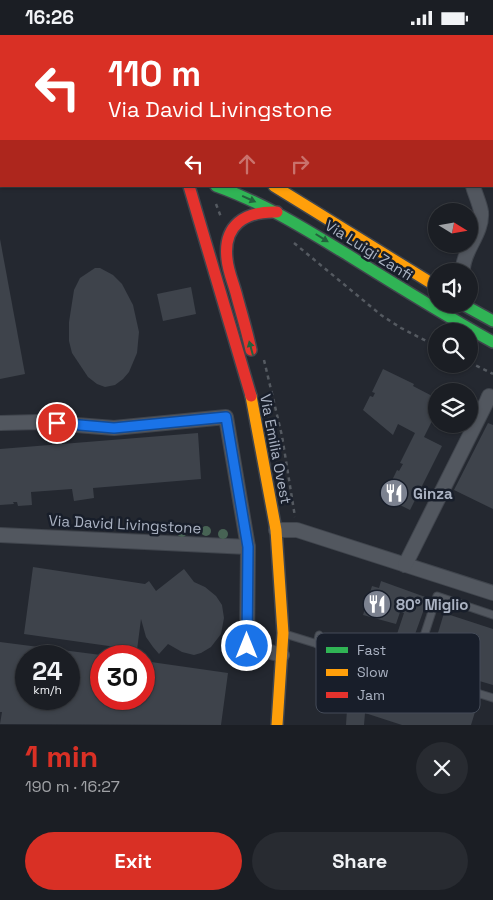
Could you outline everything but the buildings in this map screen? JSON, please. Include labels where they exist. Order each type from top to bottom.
[{"type":"street","name":"Via Emilia Ovest","points":[[189,187],[251,395],[276,530],[283,633],[277,725]]},
{"type":"street","name":"Via Luigi Zanfi","points":[[219,187],[233,191],[281,213],[459,324],[493,342]]},
{"type":"street","name":"Via Luigi Zanfi","points":[[276,187],[428,277]]},
{"type":"street","points":[[465,263],[478,233],[481,213],[473,187]]},
{"type":"street","points":[[251,395],[258,362],[227,259],[228,239],[234,225],[247,215],[264,211],[281,213]]},
{"type":"street","points":[[478,312],[493,321]]},
{"type":"street","points":[[405,565],[486,401],[489,396],[493,398]]},
{"type":"street","points":[[0,423],[38,422],[114,428],[226,417],[248,547],[247,646],[282,655]]},
{"type":"street","points":[[276,530],[297,530],[493,593]]},
{"type":"street","name":"Via David Livingstone","points":[[0,535],[248,547]]},
{"type":"lane","points":[[425,633],[437,596],[493,615]]},
{"type":"lane","points":[[283,633],[316,644]]},
{"type":"lane","points":[[480,694],[493,698]]},
{"type":"path","points":[[294,243],[381,315],[428,342]]},
{"type":"path","points":[[258,362],[282,436],[297,530]]},
{"type":"path","points":[[478,366],[493,374]]},
{"type":"traffic: fast","points":[[219,187],[251,200],[284,217],[438,311],[493,342]]},
{"type":"traffic: fast","points":[[478,313],[493,321]]},
{"type":"traffic: slow","points":[[276,187],[428,281]]},
{"type":"traffic: slow","points":[[251,396],[276,530],[283,633],[277,725]]},
{"type":"traffic: jam","points":[[189,187],[251,396]]},
{"type":"traffic: jam","points":[[251,350],[228,268],[227,247],[229,237],[238,222],[255,214],[277,212]]},
{"type":"place","name":"Ginza","points":[[394,493]]},
{"type":"place","name":"80° Miglio","points":[[377,604]]},
{"type":"route","points":[[57,423],[114,428],[226,417],[248,547],[247,646]]}]
